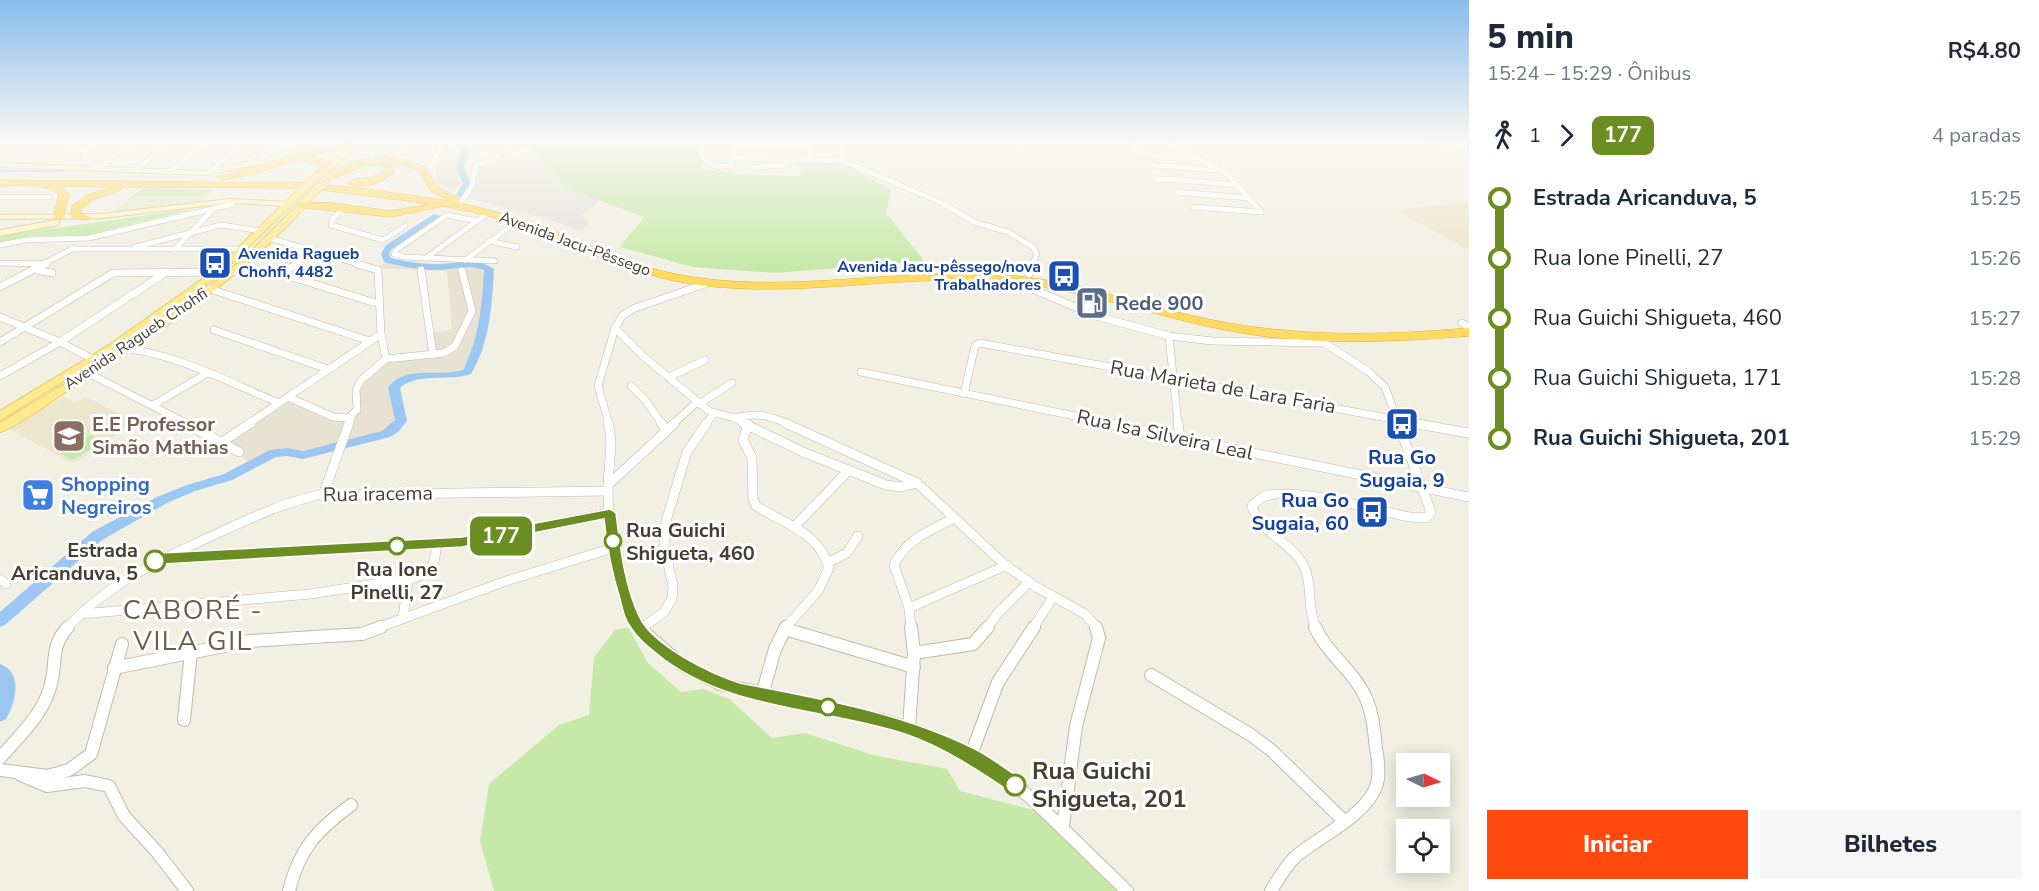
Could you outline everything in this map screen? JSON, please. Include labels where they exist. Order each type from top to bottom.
[{"type":"highway","points":[[13,184],[57,189],[65,199],[61,219]]},
{"type":"highway","points":[[61,219],[91,197],[110,190],[159,184]]},
{"type":"highway","name":"Avenida Jacu-Pêssego","points":[[204,184],[306,185],[454,206],[544,224],[633,260],[707,275],[777,279],[933,268],[1029,274],[1092,287],[1209,317],[1274,328],[1366,332],[1448,324],[1467,326]]},
{"type":"highway","name":"Avenida Jacu-Pêssego","points":[[267,184],[306,186],[312,184]]},
{"type":"highway","points":[[298,184],[306,186],[318,200],[332,206]]},
{"type":"highway","name":"Avenida Jacu-Pêssego","points":[[352,184],[518,221],[622,264],[708,283],[779,287],[920,276],[984,278],[1075,290],[1235,328],[1319,341],[1412,337],[1467,326]]},
{"type":"highway","points":[[431,184],[454,206]]},
{"type":"highway","points":[[383,212],[405,210],[411,206],[410,201],[394,196]]},
{"type":"highway","points":[[301,205],[344,207],[397,214],[454,206]]},
{"type":"highway","points":[[76,208],[75,215],[86,217]]},
{"type":"highway","points":[[1412,337],[1421,333],[1462,329],[1448,324]]},
{"type":"main road","name":"Avenida Ragueb Chohfi","points":[[306,186],[312,184]]},
{"type":"main road","name":"Avenida Ragueb Chohfi","points":[[265,235],[287,206],[306,186],[312,184]]},
{"type":"main road","name":"Avenida Ragueb Chohfi","points":[[0,428],[129,346],[232,272],[265,235],[301,205],[306,186]]},
{"type":"main road","points":[[0,233],[61,219],[230,201],[287,206]]},
{"type":"main road","points":[[0,217],[95,220],[233,204],[287,206]]},
{"type":"main road","name":"Avenida Ragueb Chohfi","points":[[0,416],[113,347],[247,253]]},
{"type":"street","points":[[472,184],[454,206],[394,252],[397,256],[495,261]]},
{"type":"street","points":[[896,184],[942,203],[969,219],[1008,232],[1028,243],[1035,248],[1037,254],[1029,274]]},
{"type":"street","points":[[1193,207],[1261,212],[1238,184],[1232,184]]},
{"type":"street","points":[[1175,192],[1250,198]]},
{"type":"street","points":[[0,196],[49,197]]},
{"type":"street","points":[[0,203],[20,197]]},
{"type":"street","points":[[0,245],[26,240],[88,238],[233,204]]},
{"type":"street","points":[[454,206],[476,221]]},
{"type":"street","points":[[344,207],[332,220],[331,225],[383,240],[405,226]]},
{"type":"street","points":[[175,249],[214,208]]},
{"type":"street","points":[[425,258],[488,213]]},
{"type":"street","points":[[465,260],[518,221]]},
{"type":"street","points":[[129,250],[141,245],[225,225],[376,269],[381,333],[386,359],[434,355],[444,353],[455,346],[470,316],[470,296],[462,271]]},
{"type":"street","points":[[0,287],[46,264],[88,238]]},
{"type":"street","points":[[489,241],[517,247]]},
{"type":"street","points":[[71,249],[175,249],[247,253]]},
{"type":"street","points":[[314,251],[282,275],[379,304]]},
{"type":"street","points":[[0,263],[46,264]]},
{"type":"street","points":[[35,270],[52,273]]},
{"type":"street","points":[[421,270],[434,355]]},
{"type":"street","points":[[0,376],[60,342],[166,272]]},
{"type":"street","points":[[0,342],[27,328],[113,273],[232,272]]},
{"type":"street","points":[[984,278],[1035,290],[1096,316],[1169,336],[1212,341],[1319,341],[1380,381],[1390,395],[1431,512],[1426,518],[1420,519],[1298,495],[1272,495],[1260,498],[1252,506],[1256,518],[1292,550],[1303,564],[1310,581],[1312,620],[1328,649],[1365,694],[1371,711],[1378,757],[1377,785],[1368,800],[1344,821],[1292,858],[1275,881],[1271,891]]},
{"type":"street","points":[[677,293],[685,279]]},
{"type":"street","points":[[708,283],[630,310],[615,328],[598,386],[610,428],[608,488],[613,548],[623,592],[640,630],[681,664],[720,684],[762,695],[847,711],[909,728],[971,755],[998,772],[1063,826],[1127,891]]},
{"type":"street","points":[[210,289],[370,341]]},
{"type":"street","points":[[0,317],[60,342],[93,359]]},
{"type":"street","points":[[615,328],[637,351],[698,403],[714,413],[734,418],[796,449],[894,487],[917,483]]},
{"type":"street","points":[[214,330],[328,369]]},
{"type":"street","points":[[222,442],[381,333]]},
{"type":"street","points":[[1169,336],[1180,438]]},
{"type":"street","name":"Rua Marieta de Lara Faria","points":[[964,394],[976,344],[1469,433]]},
{"type":"street","points":[[113,347],[129,346],[279,403]]},
{"type":"street","name":"Rua iracema","points":[[323,495],[342,438],[357,410],[356,390],[361,380],[386,359]]},
{"type":"street","points":[[669,377],[705,360]]},
{"type":"street","name":"Rua Isa Silveira Leal","points":[[861,372],[1469,497]]},
{"type":"street","points":[[88,373],[239,452]]},
{"type":"street","points":[[153,405],[206,374]]},
{"type":"street","points":[[608,488],[666,430],[698,403],[732,383]]},
{"type":"street","points":[[631,386],[646,401],[666,430]]},
{"type":"street","points":[[288,397],[338,418],[352,416]]},
{"type":"street","points":[[640,630],[664,612],[672,599],[673,586],[664,546],[666,521],[687,452],[714,413]]},
{"type":"street","points":[[734,418],[756,413],[771,416],[905,475],[917,483],[1007,565],[1029,582],[1088,617],[1098,628],[1099,639],[1073,741],[1063,826]]},
{"type":"street","points":[[748,424],[743,440],[752,458],[753,498],[758,508],[795,526],[816,542],[829,562],[828,573],[818,591],[785,629],[773,653],[762,695]]},
{"type":"street","points":[[795,526],[849,470]]},
{"type":"street","name":"Rua iracema","points":[[0,758],[38,714],[51,685],[58,638],[80,614],[110,590],[161,559],[284,503],[308,496],[323,495],[608,488]]},
{"type":"street","points":[[161,559],[437,544],[488,538],[610,513]]},
{"type":"street","points":[[909,728],[914,654],[909,608],[894,570],[896,559],[916,540],[954,518]]},
{"type":"street","points":[[829,562],[847,553],[858,536]]},
{"type":"street","points":[[80,614],[310,594],[408,579],[428,574],[434,562],[437,544]]},
{"type":"street","points":[[114,668],[191,651],[264,639],[362,634],[548,567],[613,548]]},
{"type":"street","points":[[909,608],[1007,565]]},
{"type":"street","points":[[403,618],[408,579]]},
{"type":"street","points":[[914,654],[952,650],[973,644],[1008,602],[1029,582]]},
{"type":"street","points":[[971,755],[998,682],[1053,597]]},
{"type":"street","points":[[785,629],[848,645],[914,667]]},
{"type":"street","points":[[21,776],[51,777],[76,765],[91,754],[122,644]]},
{"type":"street","points":[[184,720],[191,651]]},
{"type":"street","points":[[1151,675],[1251,735],[1271,750],[1344,821]]},
{"type":"street","points":[[0,770],[46,786],[86,781],[104,783],[109,786],[124,816],[157,852],[187,891]]},
{"type":"street","points":[[289,891],[297,861],[307,843],[322,826],[351,805]]},
{"type":"shaded area","points":[[438,184],[461,184],[453,191]]},
{"type":"shaded area","points":[[473,184],[561,184],[563,187],[600,200],[582,215],[590,223],[581,231],[551,220],[468,198]]},
{"type":"shaded area","points":[[207,195],[200,203],[111,213],[132,196]]},
{"type":"shaded area","points":[[1469,202],[1469,250],[1396,210]]},
{"type":"shaded area","points":[[385,262],[436,268],[481,267],[488,291],[487,314],[479,346],[467,372],[457,375],[419,376],[396,384],[394,388],[401,421],[386,434],[303,455],[281,451],[252,464],[221,443],[286,401],[339,421],[355,418],[360,405],[359,388],[364,378],[386,361],[433,358],[429,334],[452,329],[447,271],[379,268]]},
{"type":"shaded area","name":"E.E Professor Simão Mathias","points":[[64,397],[75,402],[86,397],[135,422],[78,461],[70,462],[8,428],[46,404],[50,405]]},
{"type":"green space","points":[[561,184],[879,184],[891,190],[886,213],[924,261],[775,273],[693,267],[620,247],[644,217],[563,187]]},
{"type":"green space","points":[[144,188],[213,190],[207,195],[132,196]]},
{"type":"green space","points":[[198,208],[87,235],[31,236],[0,243],[0,236]]},
{"type":"green space","points":[[91,435],[104,441],[73,460],[60,453]]},
{"type":"green space","points":[[628,627],[648,663],[681,692],[703,689],[729,699],[772,738],[805,733],[873,755],[947,769],[960,791],[1037,811],[1118,891],[494,891],[480,841],[489,784],[559,725],[589,715],[594,657],[615,630]]},
{"type":"waterway","points":[[460,195],[467,184]]},
{"type":"waterway","points":[[0,621],[97,536],[162,500],[228,477],[274,453],[287,452],[303,455],[386,434],[401,421],[394,387],[401,380],[419,375],[449,376],[467,372],[482,335],[489,269],[471,265],[438,267],[412,265],[387,260],[385,254],[389,247],[437,216]]},
{"type":"waterway","points":[[0,671],[8,692],[6,703],[0,714]]},
{"type":"bus line","name":"177","points":[[155,561],[309,549],[462,542],[610,513],[615,560],[623,592],[634,621],[646,637],[681,664],[699,675],[740,690],[847,711],[909,728],[948,743],[971,755],[1015,785]]},
{"type":"place","name":"Avenida Ragueb Chohfi, 4482","points":[[215,263]]},
{"type":"place","name":"Avenida Jacu-pêssego/nova Trabalhadores","points":[[1064,276]]},
{"type":"place","name":"Rede 900","points":[[1092,303]]},
{"type":"place","name":"Rua Go Sugaia, 9","points":[[1402,424]]},
{"type":"place","name":"E.E Professor Simão Mathias","points":[[69,436]]},
{"type":"place","name":"Shopping Negreiros","points":[[38,495]]},
{"type":"place","name":"Rua Go Sugaia, 60","points":[[1372,512]]},
{"type":"place","name":"Rua Guichi Shigueta, 460","points":[[613,541]]},
{"type":"place","name":"Rua Ione Pinelli, 27","points":[[397,546]]},
{"type":"place","name":"Estrada Aricanduva, 5","points":[[155,561]]},
{"type":"place","name":"Rua Guichi Shigueta, 201","points":[[1015,785]]},
{"type":"district","name":"CABORÉ - VILA GIL","points":[[193,626]]}]
